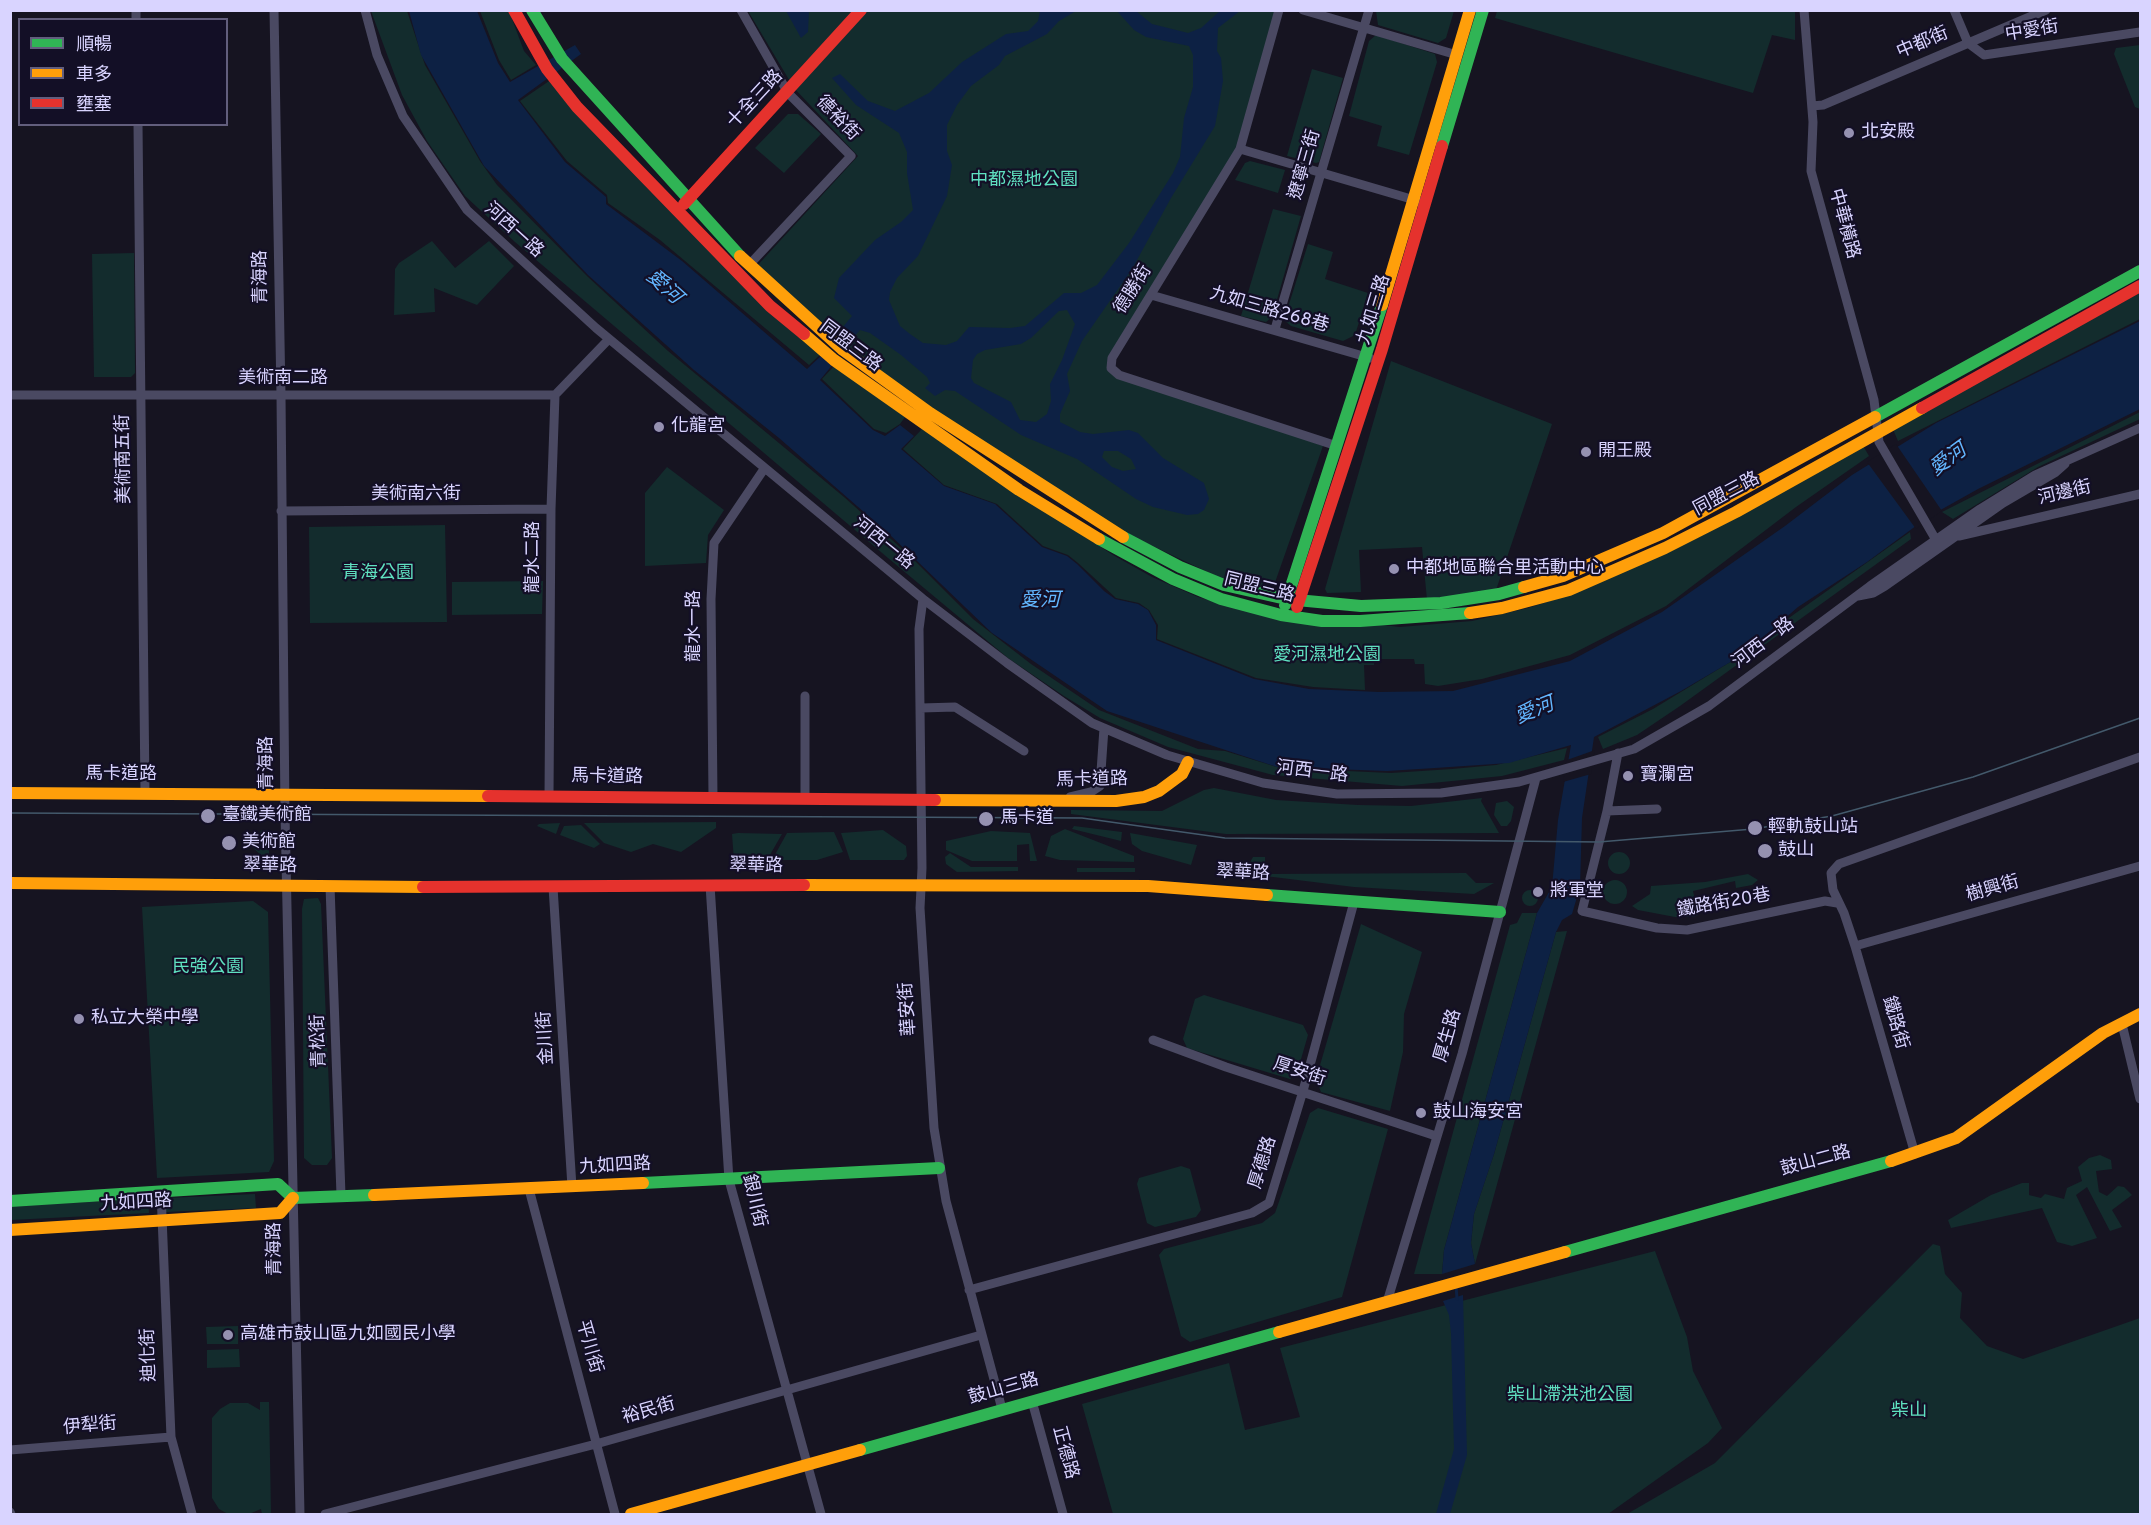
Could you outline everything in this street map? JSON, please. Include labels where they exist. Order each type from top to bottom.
[{"type":"street","name":"青海路","points":[[274,10],[285,794],[300,1515]]},
{"type":"street","name":"河西一路","points":[[365,10],[377,55],[403,116],[466,210],[609,339],[923,599],[1016,670],[1092,723],[1188,762],[1284,787],[1361,795],[1441,793],[1487,788],[1536,778],[1634,749],[1650,742],[1709,706],[1936,540],[2036,475],[2140,428]]},
{"type":"street","name":"同盟三路","points":[[514,10],[523,30],[547,69],[577,107],[676,212],[770,306],[834,360],[1020,490],[1122,553],[1173,579],[1221,599],[1287,616],[1322,621],[1441,617],[1502,608],[1569,590],[1665,548],[1736,512],[1878,436],[2140,286]]},
{"type":"street","name":"同盟三路","points":[[532,10],[548,40],[562,59],[688,200],[749,265],[843,350],[930,413],[1126,539],[1180,567],[1224,585],[1293,600],[1393,605],[1441,603],[1499,594],[1563,576],[1664,533],[2140,272]]},
{"type":"street","name":"德裕街","points":[[741,10],[788,93],[851,156],[749,265]]},
{"type":"street","name":"十全三路","points":[[676,212],[788,93],[861,10]]},
{"type":"street","name":"德勝街","points":[[1279,10],[1240,149],[1112,358],[1111,368],[1119,375],[1337,446]]},
{"type":"street","points":[[1303,10],[1457,55]]},
{"type":"street","name":"遼寧三街","points":[[1275,329],[1369,10]]},
{"type":"street","name":"九如三路","points":[[1293,600],[1337,446],[1372,358],[1413,200],[1470,10]]},
{"type":"street","name":"九如三路","points":[[1287,616],[1372,358],[1426,204],[1483,10]]},
{"type":"street","name":"中華橫路","points":[[1804,10],[1812,106],[1811,171],[1874,400],[1878,436]]},
{"type":"street","points":[[1954,10],[1968,43]]},
{"type":"street","name":"中都街","points":[[1812,106],[1823,105],[2046,10]]},
{"type":"street","name":"中愛街","points":[[1968,43],[1984,55],[2140,32]]},
{"type":"street","name":"美術南五街","points":[[138,126],[144,793]]},
{"type":"street","points":[[1240,149],[1426,204]]},
{"type":"street","name":"九如三路268巷","points":[[1151,295],[1372,358]]},
{"type":"street","points":[[555,395],[609,339]]},
{"type":"street","name":"美術南二路","points":[[10,395],[555,395]]},
{"type":"street","name":"龍水二路","points":[[549,796],[551,509],[555,395]]},
{"type":"street","points":[[1878,436],[1936,540]]},
{"type":"street","name":"河西一路","points":[[1856,597],[1869,595],[1885,586],[1990,512],[2056,472],[2071,458]]},
{"type":"street","name":"龍水一路","points":[[713,798],[711,599],[714,543],[764,469]]},
{"type":"street","name":"河邊街","points":[[1953,537],[2140,494]]},
{"type":"street","name":"美術南六街","points":[[282,511],[551,509]]},
{"type":"street","points":[[1990,512],[1996,527]]},
{"type":"street","points":[[1499,594],[1502,608]]},
{"type":"street","name":"華安街","points":[[923,599],[919,629],[921,886],[930,1072],[939,1168],[969,1290],[1002,1409]]},
{"type":"street","points":[[1393,605],[1393,620]]},
{"type":"street","points":[[805,696],[805,796]]},
{"type":"street","points":[[921,708],[955,707],[1024,751]]},
{"type":"street","points":[[1055,800],[1091,792],[1100,786],[1104,728]]},
{"type":"street","points":[[1618,753],[1607,811],[1657,809]]},
{"type":"street","name":"鐵路街","points":[[1915,1154],[1855,946],[1830,880],[1831,873],[1839,864],[2140,757]]},
{"type":"street","name":"馬卡道路","points":[[10,793],[713,798],[805,796],[1116,801],[1144,797],[1178,778],[1188,762]]},
{"type":"street","name":"厚生路","points":[[1387,1302],[1462,1054],[1536,778]]},
{"type":"street","name":"鐵路街20巷","points":[[1607,811],[1582,911],[1656,928],[1678,930],[1717,925],[1825,901],[1837,903]]},
{"type":"street","name":"樹興街","points":[[1855,946],[2140,866]]},
{"type":"street","name":"翠華路","points":[[10,883],[553,887],[1148,886],[1271,893],[1354,902],[1500,912]]},
{"type":"street","name":"銀川街","points":[[710,885],[729,1180],[821,1515]]},
{"type":"street","name":"青松街","points":[[330,886],[341,1195]]},
{"type":"street","name":"金川街","points":[[553,887],[572,1187]]},
{"type":"street","name":"厚德路","points":[[969,1290],[1264,1208],[1273,1195],[1354,902]]},
{"type":"street","name":"鼓山二路","points":[[1387,1302],[1915,1154],[1956,1138],[2103,1033],[2140,1014]]},
{"type":"street","points":[[2122,1024],[2140,1099]]},
{"type":"street","name":"厚安街","points":[[1153,1040],[1226,1068],[1303,1091],[1436,1136]]},
{"type":"street","name":"九如四路","points":[[10,1230],[280,1213],[293,1198],[729,1180],[939,1168]]},
{"type":"street","name":"九如四路","points":[[10,1201],[278,1184],[293,1198]]},
{"type":"street","name":"平川街","points":[[529,1189],[615,1515]]},
{"type":"street","name":"迪化街","points":[[160,1192],[171,1437],[192,1515]]},
{"type":"street","name":"鼓山三路","points":[[631,1515],[1387,1302]]},
{"type":"street","name":"裕民街","points":[[325,1515],[596,1444],[981,1335]]},
{"type":"street","name":"正德路","points":[[1032,1401],[1063,1515]]},
{"type":"street","name":"伊犁街","points":[[10,1450],[171,1437]]},
{"type":"green space","points":[[1376,10],[1454,11],[1446,38],[1438,43],[1378,25]]},
{"type":"green space","points":[[371,11],[407,11],[425,65],[480,161],[497,185],[588,277],[668,351],[844,497],[911,557],[973,619],[1031,664],[1099,710],[1198,749],[1225,751],[1280,768],[1391,773],[1452,769],[1496,765],[1567,748],[1564,760],[1502,776],[1402,786],[1273,775],[1168,747],[1100,718],[1064,696],[1008,658],[888,558],[515,242],[465,196],[427,141],[402,95]]},
{"type":"green space","points":[[480,11],[509,11],[524,51],[536,65],[511,80],[499,60]]},
{"type":"green space","name":"中都濕地公園","points":[[748,11],[1279,11],[1240,149],[1112,358],[1111,368],[1323,446],[1272,591],[1218,577],[1134,537],[1030,474],[931,409],[846,345],[756,267],[858,156],[794,88]]},
{"type":"green space","points":[[1497,11],[1795,11],[1795,40],[1772,35],[1753,93],[1495,18]]},
{"type":"green space","points":[[1376,35],[1435,54],[1437,62],[1409,155],[1377,146],[1382,126],[1349,116],[1369,41]]},
{"type":"green space","points":[[2140,45],[2140,109],[2135,107],[2114,54],[2116,48]]},
{"type":"green space","points":[[1312,69],[1343,78],[1319,162],[1316,163],[1287,156]]},
{"type":"green space","points":[[552,79],[822,353],[809,365],[660,240],[608,203],[607,195],[567,161],[520,101]]},
{"type":"green space","points":[[788,114],[798,114],[821,134],[784,173],[755,148]]},
{"type":"green space","points":[[1250,161],[1285,170],[1278,193],[1235,180],[1245,163]]},
{"type":"green space","points":[[1273,209],[1301,216],[1272,317],[1266,322],[1241,316]]},
{"type":"green space","points":[[432,241],[455,268],[489,241],[514,266],[477,305],[434,288],[435,312],[394,315],[395,269],[399,263]]},
{"type":"green space","points":[[1308,244],[1333,252],[1325,279],[1368,293],[1355,335],[1343,341],[1291,326],[1284,320]]},
{"type":"green space","points":[[134,253],[135,373],[131,377],[94,377],[92,254]]},
{"type":"green space","points":[[2140,293],[2140,319],[1898,441],[1892,427]]},
{"type":"green space","points":[[1391,361],[1552,424],[1496,590],[1427,600],[1422,547],[1359,550],[1361,592],[1327,593],[1325,589]]},
{"type":"green space","points":[[836,364],[905,417],[900,424],[886,433],[874,429],[822,379]]},
{"type":"green space","points":[[2140,412],[2140,419],[2038,467],[1953,519],[1942,512]]},
{"type":"green space","name":"愛河濕地公園","points":[[922,429],[1113,555],[1152,577],[1198,597],[1235,608],[1400,627],[1472,621],[1528,608],[1575,593],[1862,444],[1869,456],[1796,507],[1666,606],[1570,655],[1482,679],[1438,686],[1425,684],[1424,664],[1415,664],[1414,659],[1374,659],[1374,665],[1364,665],[1365,690],[1313,687],[1256,678],[1157,639],[1158,625],[1149,610],[1139,603],[1116,598],[1068,555],[1043,546],[997,504],[944,485],[903,449]]},
{"type":"green space","points":[[667,467],[724,510],[708,535],[706,563],[645,566],[645,493]]},
{"type":"green space","name":"青海公園","points":[[445,525],[447,622],[310,623],[309,527]]},
{"type":"green space","points":[[1910,532],[1911,539],[1680,706],[1637,735],[1603,749],[1598,737],[1653,709],[1745,653],[1786,620]]},
{"type":"green space","points":[[543,581],[542,614],[452,615],[452,582]]},
{"type":"green space","points":[[1214,788],[1276,800],[1358,805],[1411,806],[1482,798],[1481,801],[1499,833],[1226,834],[1071,814],[1071,810],[1162,811],[1204,790]]},
{"type":"green space","points":[[1507,801],[1514,807],[1511,821],[1507,826],[1501,826],[1494,815],[1496,803]]},
{"type":"green space","points":[[716,822],[716,828],[681,852],[653,844],[631,852],[604,843],[584,823]]},
{"type":"green space","points":[[560,823],[556,834],[537,826],[539,824]]},
{"type":"green space","points":[[581,825],[600,844],[594,848],[560,835],[564,826]]},
{"type":"green space","points":[[1074,826],[1122,832],[1121,841],[1072,829]]},
{"type":"green space","points":[[1065,829],[1134,856],[1134,862],[1060,860],[1045,856],[1051,836]]},
{"type":"green space","points":[[262,830],[269,830],[269,858],[264,858],[249,844]]},
{"type":"green space","points":[[883,830],[906,846],[907,856],[904,860],[850,860],[841,833]]},
{"type":"green space","points":[[991,831],[1030,833],[1037,861],[1030,861],[1029,844],[1017,845],[1017,861],[972,861],[946,850],[946,841]]},
{"type":"green space","points":[[834,832],[843,852],[817,860],[772,860],[787,833]]},
{"type":"green space","points":[[1130,833],[1197,845],[1191,865],[1142,851],[1132,844]]},
{"type":"green space","points":[[732,834],[782,834],[767,860],[734,861]]},
{"type":"green space","points":[[1619,852],[1629,859],[1630,863],[1623,873],[1619,874],[1609,867],[1608,863],[1615,853]]},
{"type":"green space","points":[[950,853],[971,867],[1018,867],[1018,871],[957,872],[946,864],[945,857]]},
{"type":"green space","points":[[1253,857],[1265,857],[1265,874],[1466,873],[1476,883],[1494,883],[1474,894],[1354,887],[1249,874],[1248,866]]},
{"type":"green space","points":[[1077,868],[1135,868],[1135,872],[1077,872]]},
{"type":"green space","points":[[1748,874],[1758,880],[1752,885],[1736,888],[1735,881],[1693,891],[1698,915],[1694,917],[1675,917],[1638,910],[1632,906],[1650,894],[1651,886],[1705,882]]},
{"type":"green space","points":[[1615,880],[1623,884],[1627,892],[1623,900],[1615,904],[1607,900],[1603,892],[1607,884]]},
{"type":"green space","points":[[1530,890],[1536,892],[1538,898],[1536,904],[1530,906],[1524,904],[1522,898],[1524,892]]},
{"type":"green space","points":[[1751,890],[1767,900],[1758,902],[1757,898],[1742,901],[1741,892]]},
{"type":"green space","points":[[318,898],[321,904],[332,1158],[327,1165],[312,1165],[304,1158],[302,909],[304,899]]},
{"type":"green space","name":"民強公園","points":[[253,901],[268,912],[274,1161],[269,1172],[157,1178],[142,907]]},
{"type":"green space","points":[[1522,913],[1537,913],[1444,1250],[1442,1274],[1414,1274],[1510,925],[1517,923]]},
{"type":"green space","points":[[1361,924],[1422,952],[1404,1014],[1403,1052],[1390,1111],[1321,1092],[1316,1079]]},
{"type":"green space","points":[[1567,931],[1475,1264],[1471,1243],[1474,1214],[1494,1154],[1556,932]]},
{"type":"green space","points":[[1204,995],[1303,1025],[1308,1035],[1297,1073],[1290,1079],[1187,1048],[1183,1039],[1195,999]]},
{"type":"green space","points":[[1318,1108],[1388,1129],[1342,1297],[1190,1342],[1181,1336],[1159,1255],[1164,1249],[1262,1223],[1275,1213],[1310,1113]]},
{"type":"green space","points":[[2100,1155],[2111,1160],[2112,1169],[2096,1171],[2099,1192],[2107,1196],[2118,1186],[2124,1187],[2132,1195],[2112,1210],[2122,1227],[2110,1231],[2087,1187],[2076,1195],[2097,1238],[2072,1246],[2057,1242],[2042,1208],[1951,1228],[1948,1220],[1991,1195],[2022,1183],[2029,1183],[2029,1195],[2041,1198],[2045,1194],[2064,1199],[2067,1188],[2082,1181],[2078,1167],[2089,1158]]},
{"type":"green space","points":[[1181,1166],[1190,1169],[1201,1210],[1196,1217],[1155,1227],[1147,1223],[1137,1184],[1139,1178]]},
{"type":"green space","points":[[255,1194],[256,1208],[166,1212],[166,1198]]},
{"type":"green space","points":[[148,1199],[149,1213],[11,1220],[11,1206]]},
{"type":"green space","name":"柴山","points":[[1933,1244],[1940,1246],[1945,1274],[1962,1293],[1960,1318],[1987,1346],[2023,1359],[2140,1318],[2140,1514],[1627,1514],[1715,1463]]},
{"type":"green space","name":"柴山滯洪池公園","points":[[1655,1251],[1687,1337],[1693,1371],[1722,1428],[1708,1443],[1608,1514],[1113,1514],[1082,1404],[1229,1363],[1245,1430],[1300,1417],[1280,1348]]},
{"type":"green space","points":[[238,1326],[238,1344],[207,1344],[206,1327]]},
{"type":"green space","points":[[239,1349],[240,1367],[207,1368],[207,1350]]},
{"type":"green space","points":[[260,1402],[269,1402],[271,1514],[262,1514],[261,1509],[249,1514],[228,1514],[219,1509],[212,1498],[212,1418],[230,1403],[248,1403],[260,1410]]},
{"type":"water","name":"愛河","points":[[409,11],[477,11],[498,63],[510,82],[575,45],[581,54],[518,100],[565,162],[606,197],[606,204],[682,261],[807,369],[823,354],[834,363],[820,380],[873,430],[885,436],[900,425],[914,436],[901,449],[944,486],[995,504],[1042,547],[1067,556],[1115,599],[1138,604],[1148,610],[1156,625],[1156,640],[1254,679],[1309,689],[1379,692],[1453,691],[1570,661],[1662,612],[1785,526],[1852,475],[1936,423],[2140,321],[2140,409],[1978,489],[1928,517],[1867,562],[1798,607],[1744,654],[1681,691],[1594,737],[1582,818],[1580,887],[1572,914],[1562,920],[1556,932],[1494,1154],[1474,1214],[1471,1243],[1475,1264],[1442,1274],[1444,1250],[1537,913],[1552,887],[1558,820],[1571,745],[1509,763],[1387,771],[1277,767],[1107,711],[992,633],[888,533],[779,438],[694,370],[588,275],[484,166],[421,55]]},
{"type":"water","points":[[786,11],[809,11],[808,32],[801,38]]},
{"type":"water","points":[[1040,11],[1076,11],[1059,21],[1047,34],[1005,56],[999,65],[971,86],[957,105],[947,125],[947,151],[952,165],[947,196],[918,256],[897,278],[889,300],[900,326],[910,334],[923,343],[946,345],[957,341],[969,327],[1025,326],[1064,293],[1081,293],[1097,285],[1129,243],[1173,173],[1180,157],[1184,118],[1193,87],[1193,55],[1189,46],[1146,37],[1134,30],[1117,11],[1136,11],[1152,24],[1188,33],[1201,28],[1220,11],[1240,11],[1218,28],[1217,51],[1221,58],[1223,81],[1215,126],[1171,198],[1132,269],[1082,341],[1067,374],[1070,391],[1060,414],[1060,422],[1080,432],[1093,434],[1129,430],[1138,433],[1163,458],[1204,483],[1209,499],[1204,510],[1198,514],[1187,515],[1153,507],[1136,499],[1077,459],[1021,435],[955,391],[945,390],[935,396],[925,388],[930,383],[927,377],[901,355],[870,333],[860,330],[853,338],[842,328],[852,316],[834,298],[839,278],[875,240],[901,222],[913,210],[907,173],[907,152],[899,133],[856,105],[832,78],[840,74],[868,101],[895,111],[929,93],[962,62],[1006,34],[1028,31],[1038,21]],"holes":[[[1067,310],[1075,324],[1062,360],[1050,384],[1051,401],[1047,414],[1036,422],[1020,420],[1011,402],[974,383],[971,378],[973,360],[977,354],[985,350],[1021,344],[1031,338],[1059,311]],[[1104,451],[1118,451],[1131,459],[1136,469],[1123,471],[1112,467],[1102,457]]]},
{"type":"water","points":[[1463,1295],[1467,1455],[1450,1514],[1436,1514],[1454,1449],[1451,1333],[1449,1315],[1443,1301]]},
{"type":"pier","points":[[1896,444],[1942,511],[1916,529],[1867,462]]},
{"type":"pier","points":[[1595,750],[1591,774],[1563,782],[1567,760]]},
{"type":"waterway","points":[[1456,1285],[1457,1299]]},
{"type":"tram line","points":[[10,813],[1082,818],[1225,838],[1599,842],[1753,829],[1832,816],[1973,777],[2140,718]]},
{"type":"traffic: fast","points":[[532,10],[562,59],[740,256]]},
{"type":"traffic: fast","points":[[1442,146],[1483,10]]},
{"type":"traffic: fast","points":[[1875,417],[2140,271]]},
{"type":"traffic: fast","points":[[1285,605],[1382,305]]},
{"type":"traffic: fast","points":[[1123,537],[1180,567],[1224,585],[1286,599],[1361,606],[1441,603],[1499,594],[1524,587]]},
{"type":"traffic: fast","points":[[1099,539],[1173,579],[1221,599],[1281,615],[1322,621],[1360,621],[1470,613]]},
{"type":"traffic: fast","points":[[1267,895],[1500,912]]},
{"type":"traffic: fast","points":[[1565,1252],[1891,1161]]},
{"type":"traffic: fast","points":[[643,1183],[939,1168]]},
{"type":"traffic: fast","points":[[10,1201],[278,1184],[293,1198],[374,1195]]},
{"type":"traffic: fast","points":[[860,1450],[1279,1332]]},
{"type":"traffic: slow","points":[[1382,305],[1470,10]]},
{"type":"traffic: slow","points":[[740,256],[843,350],[930,413],[1123,537]]},
{"type":"traffic: slow","points":[[804,334],[834,360],[1019,490],[1099,539]]},
{"type":"traffic: slow","points":[[1470,613],[1502,608],[1569,590],[1665,548],[1736,512],[1922,408]]},
{"type":"traffic: slow","points":[[1524,587],[1563,576],[1663,533],[1875,417]]},
{"type":"traffic: slow","points":[[935,800],[1116,801],[1144,797],[1159,791],[1182,774],[1188,762]]},
{"type":"traffic: slow","points":[[10,793],[488,796]]},
{"type":"traffic: slow","points":[[10,883],[423,887]]},
{"type":"traffic: slow","points":[[804,885],[1148,886],[1267,895]]},
{"type":"traffic: slow","points":[[1891,1161],[1956,1138],[2103,1033],[2140,1014]]},
{"type":"traffic: slow","points":[[374,1195],[643,1183]]},
{"type":"traffic: slow","points":[[10,1230],[280,1213],[293,1198]]},
{"type":"traffic: slow","points":[[1279,1332],[1565,1252]]},
{"type":"traffic: slow","points":[[631,1514],[860,1450]]},
{"type":"traffic: jam","points":[[514,10],[547,69],[577,107],[770,306],[804,334]]},
{"type":"traffic: jam","points":[[684,204],[861,10]]},
{"type":"traffic: jam","points":[[1297,607],[1382,349],[1442,146]]},
{"type":"traffic: jam","points":[[1922,408],[2140,286]]},
{"type":"traffic: jam","points":[[488,796],[935,800]]},
{"type":"traffic: jam","points":[[423,887],[804,885]]},
{"type":"place","name":"北安殿","points":[[1849,133]]},
{"type":"place","name":"化龍宮","points":[[659,427]]},
{"type":"place","name":"開王殿","points":[[1586,452]]},
{"type":"place","name":"中都地區聯合里活動中心","points":[[1394,569]]},
{"type":"place","name":"寶瀾宮","points":[[1628,776]]},
{"type":"place","name":"臺鐵美術館","points":[[208,816]]},
{"type":"place","name":"馬卡道","points":[[986,819]]},
{"type":"place","name":"輕軌鼓山站","points":[[1755,828]]},
{"type":"place","name":"美術館","points":[[229,843]]},
{"type":"place","name":"鼓山","points":[[1765,851]]},
{"type":"place","name":"將軍堂","points":[[1538,892]]},
{"type":"place","name":"私立大榮中學","points":[[79,1019]]},
{"type":"place","name":"鼓山海安宮","points":[[1421,1113]]},
{"type":"place","name":"高雄市鼓山區九如國民小學","points":[[228,1335]]}]
